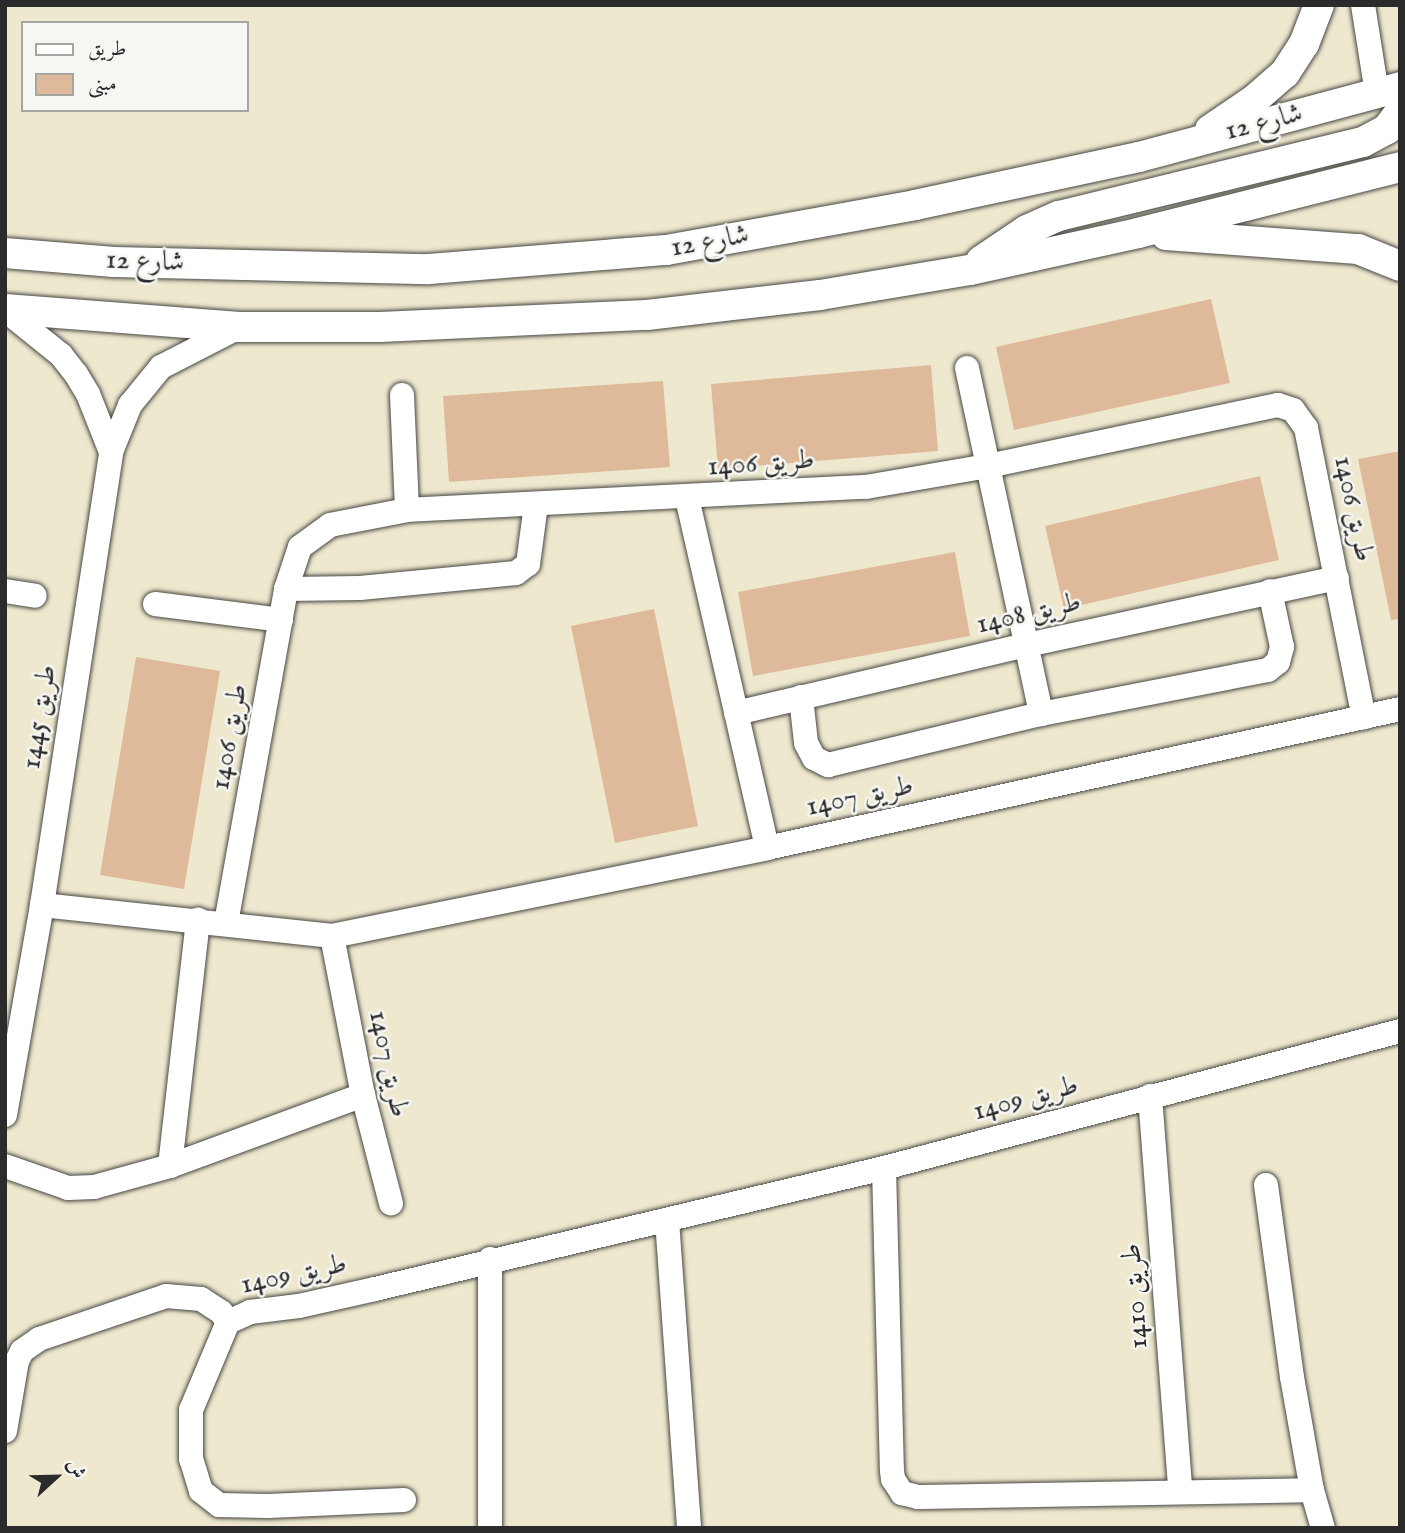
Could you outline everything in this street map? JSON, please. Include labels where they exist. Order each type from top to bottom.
[{"type":"street","points":[[1191,142],[1254,100],[1285,73],[1304,44],[1319,5]]},
{"type":"street","points":[[1363,5],[1388,90],[1400,168]]},
{"type":"street","name":"شارع 12","points":[[5,253],[114,262],[429,269],[666,250],[915,205],[1139,157],[1388,90]]},
{"type":"street","points":[[970,270],[1027,230],[1059,216],[1363,142],[1393,121]]},
{"type":"street","points":[[1400,160],[1400,168]]},
{"type":"street","name":"شارع 12","points":[[5,310],[239,327],[393,327],[647,314],[820,295],[970,270],[1138,233],[1400,168]]},
{"type":"street","points":[[1138,233],[1347,248],[1378,255],[1400,266]]},
{"type":"street","name":"طريق 1445","points":[[5,310],[61,355],[76,374],[89,394],[111,452]]},
{"type":"street","name":"طريق 1445","points":[[5,1115],[42,905],[111,452],[130,405],[162,367],[239,327]]},
{"type":"street","points":[[967,368],[1041,714]]},
{"type":"street","points":[[402,395],[407,510]]},
{"type":"street","name":"طريق 1406","points":[[226,923],[286,589],[300,547],[315,533],[330,525],[407,510],[866,487],[988,466],[1278,405],[1293,410],[1306,428],[1364,717]]},
{"type":"street","points":[[687,498],[767,848]]},
{"type":"street","points":[[286,589],[360,588],[516,573],[528,564],[536,505]]},
{"type":"street","name":"طريق 1408","points":[[736,713],[1027,645],[1337,578]]},
{"type":"street","points":[[5,590],[35,596]]},
{"type":"street","points":[[800,697],[806,743],[814,758],[828,765],[1041,714],[1268,670],[1278,662],[1282,648],[1270,591]]},
{"type":"street","points":[[155,604],[281,620]]},
{"type":"street","name":"طريق 1407","points":[[42,905],[332,936],[767,848],[1400,709]]},
{"type":"street","points":[[170,1166],[198,920]]},
{"type":"street","name":"طريق 1407","points":[[332,936],[363,1095],[391,1203]]},
{"type":"street","name":"طريق 1409","points":[[404,1500],[268,1506],[219,1505],[201,1491],[191,1459],[191,1410],[228,1322],[239,1315],[312,1303],[884,1168],[1400,1031]]},
{"type":"street","points":[[5,1166],[68,1188],[94,1187],[170,1166],[363,1095]]},
{"type":"street","name":"طريق 1410","points":[[1150,1097],[1180,1490]]},
{"type":"street","points":[[884,1168],[892,1470],[896,1486],[902,1493],[918,1496],[1312,1490]]},
{"type":"street","points":[[1266,1185],[1292,1377],[1312,1490],[1324,1528]]},
{"type":"street","points":[[667,1220],[689,1528]]},
{"type":"street","points":[[490,1259],[490,1528]]},
{"type":"street","points":[[5,1431],[17,1360],[29,1344],[38,1339],[166,1296],[201,1299],[220,1312],[228,1322]]},
{"type":"building","points":[[1211,299],[1230,383],[1014,430],[996,347]]},
{"type":"building","points":[[931,365],[938,451],[718,469],[711,384]]},
{"type":"building","points":[[663,381],[670,467],[449,482],[443,396]]},
{"type":"building","points":[[1400,451],[1400,619],[1391,620],[1358,459]]},
{"type":"building","points":[[1260,476],[1279,560],[1064,609],[1045,526]]},
{"type":"building","points":[[955,552],[970,636],[753,676],[738,592]]},
{"type":"building","points":[[654,609],[698,826],[615,843],[571,626]]},
{"type":"building","points":[[136,657],[220,671],[184,889],[100,875]]}]
